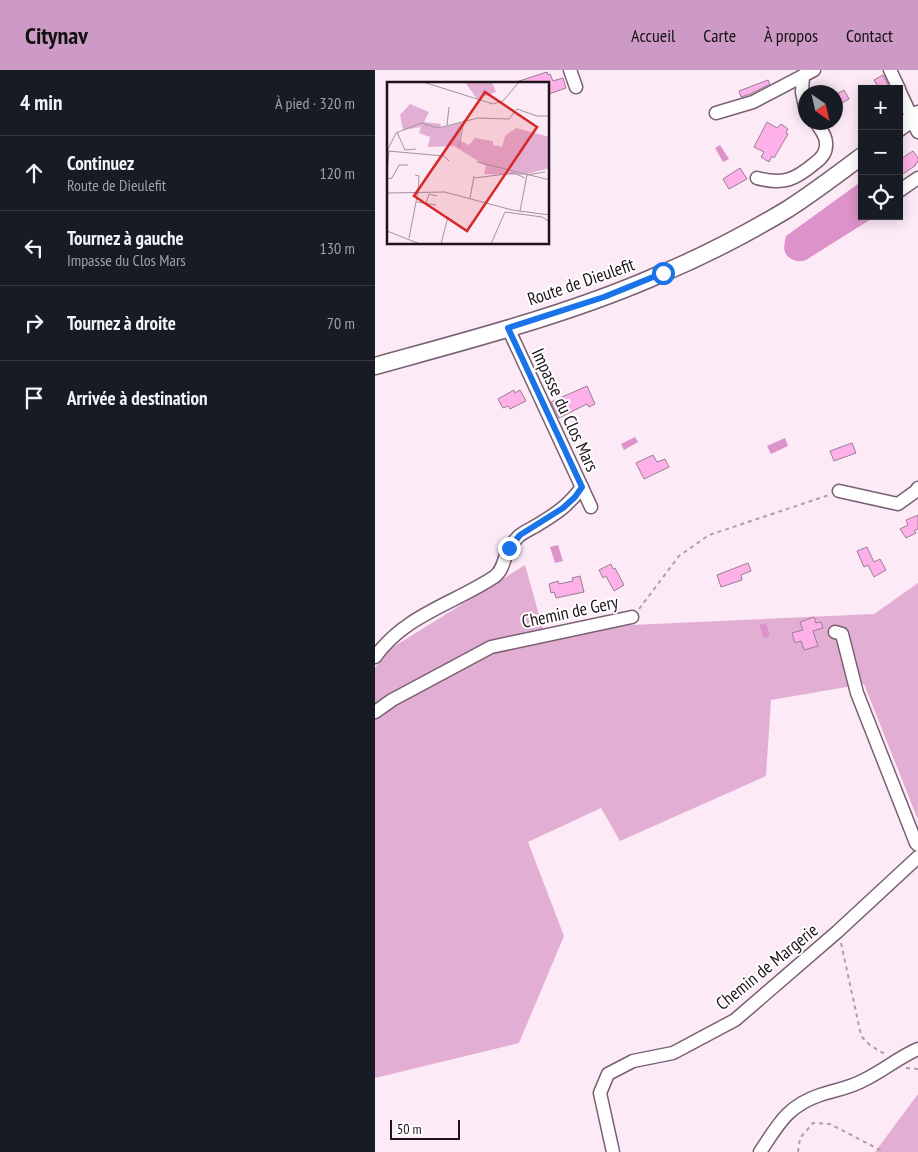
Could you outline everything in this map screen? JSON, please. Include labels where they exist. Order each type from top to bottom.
[{"type":"main road","name":"Route de Dieulefit","points":[[375,366],[508,328],[604,297],[663,273],[720,246],[788,209],[858,159]]},
{"type":"street","points":[[570,70],[576,86]]},
{"type":"street","points":[[717,113],[753,102],[814,70]]},
{"type":"street","points":[[892,71],[897,85]]},
{"type":"street","points":[[802,85],[803,76]]},
{"type":"street","points":[[903,99],[912,122]]},
{"type":"street","points":[[757,178],[769,182],[790,179],[801,175],[821,158],[826,148],[825,135],[821,130]]},
{"type":"street","points":[[903,188],[918,178]]},
{"type":"street","name":"Impasse du Clos Mars","points":[[508,328],[591,507]]},
{"type":"street","points":[[375,657],[383,646],[403,628],[425,613],[496,576],[509,548],[520,535],[563,508],[575,497],[582,487]]},
{"type":"street","points":[[839,491],[898,504],[918,488]]},
{"type":"street","name":"Chemin de Gery","points":[[375,712],[392,700],[491,646],[632,617]]},
{"type":"street","points":[[835,632],[842,634],[857,693],[887,772],[918,845]]},
{"type":"street","name":"Chemin de Margerie","points":[[613,1152],[600,1093],[608,1074],[633,1061],[673,1053],[735,1020],[837,932],[918,857]]},
{"type":"street","points":[[760,1152],[781,1121],[799,1104],[821,1094],[863,1081],[918,1049]]},
{"type":"path","name":"Chemin de Gery","points":[[632,617],[679,556],[709,535],[839,491]]},
{"type":"path","points":[[837,932],[842,945],[861,1035],[870,1045],[896,1061]]},
{"type":"path","points":[[798,1152],[801,1138],[813,1123],[830,1124],[884,1152]]},
{"type":"shaded area","points":[[720,145],[729,159],[723,162],[715,148]]},
{"type":"shaded area","points":[[858,184],[858,220],[870,220],[803,261],[791,259],[786,255],[784,244],[786,236]]},
{"type":"shaded area","points":[[635,437],[638,442],[624,450],[621,444]]},
{"type":"shaded area","points":[[785,438],[788,446],[771,454],[767,446]]},
{"type":"shaded area","points":[[558,545],[563,561],[555,563],[550,547]]},
{"type":"shaded area","points":[[525,565],[543,629],[874,614],[918,583],[918,820],[864,684],[771,700],[766,776],[620,841],[601,808],[528,842],[564,936],[519,1043],[375,1078],[375,668],[390,649]]},
{"type":"shaded area","points":[[766,623],[770,636],[764,638],[759,625]]},
{"type":"shaded area","points":[[918,1094],[918,1152],[875,1152]]},
{"type":"building","points":[[547,72],[553,81],[563,78],[566,88],[550,94],[550,82],[516,82]]},
{"type":"building","points":[[883,75],[888,85],[877,85],[874,80]]},
{"type":"building","points":[[768,80],[770,84],[741,97],[739,91]]},
{"type":"building","points":[[843,91],[849,99],[843,103]]},
{"type":"building","points":[[767,122],[777,128],[781,124],[788,129],[786,133],[788,134],[774,158],[772,156],[769,162],[761,157],[764,152],[754,147]]},
{"type":"building","points":[[913,151],[918,158],[918,162],[903,174],[903,157]]},
{"type":"building","points":[[740,168],[747,179],[729,189],[723,179]]},
{"type":"building","points":[[587,386],[595,404],[589,407],[587,404],[559,418],[551,402]]},
{"type":"building","points":[[514,390],[515,393],[520,390],[526,401],[510,409],[508,406],[503,408],[498,399]]},
{"type":"building","points":[[852,443],[856,453],[834,461],[830,451]]},
{"type":"building","points":[[653,455],[657,462],[665,459],[669,467],[644,479],[636,463]]},
{"type":"building","points":[[918,515],[918,529],[914,531],[916,533],[906,538],[900,529],[908,525],[906,520]]},
{"type":"building","points":[[867,547],[874,562],[880,559],[886,570],[874,577],[868,565],[864,567],[857,551]]},
{"type":"building","points":[[748,563],[751,571],[741,575],[742,580],[721,587],[717,575]]},
{"type":"building","points":[[611,564],[624,585],[614,591],[606,576],[603,578],[599,570]]},
{"type":"building","points":[[580,576],[584,592],[556,598],[554,592],[551,593],[549,584],[558,581],[559,584],[573,581],[572,578]]},
{"type":"building","points":[[814,617],[816,623],[821,622],[823,628],[813,631],[818,646],[804,650],[801,641],[795,643],[792,633],[803,630],[800,622]]},
{"type":"route","points":[[509,548],[520,535],[563,508],[575,497],[582,487],[508,328],[604,297],[663,273]]}]
